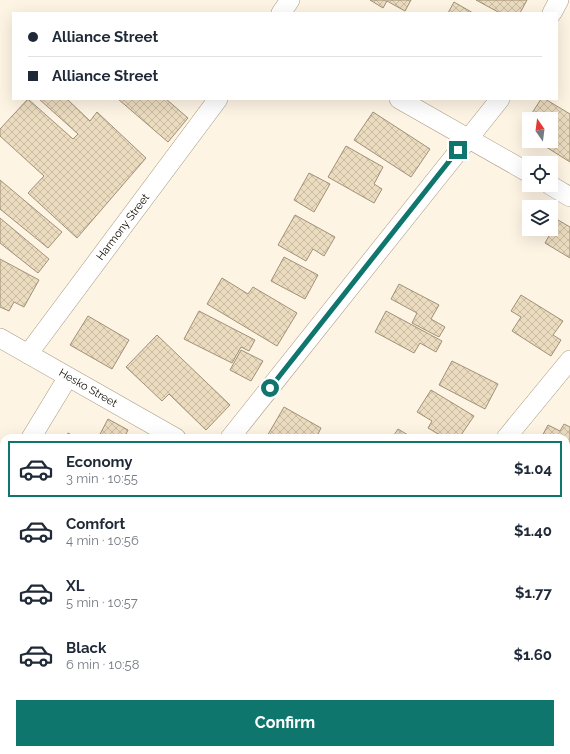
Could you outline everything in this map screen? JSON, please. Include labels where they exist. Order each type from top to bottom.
[{"type":"street","points":[[282,12],[290,0]]},
{"type":"street","points":[[553,12],[560,0]]},
{"type":"street","name":"Harmony Street","points":[[28,354],[217,100]]},
{"type":"street","points":[[401,100],[522,169]]},
{"type":"street","points":[[233,434],[499,100]]},
{"type":"street","points":[[558,190],[570,197]]},
{"type":"street","name":"Hesko Street","points":[[0,338],[169,434]]},
{"type":"street","points":[[509,434],[570,360]]},
{"type":"street","points":[[34,434],[68,377]]},
{"type":"building","points":[[370,0],[411,0],[405,11],[387,1],[383,8]]},
{"type":"building","points":[[476,0],[527,0],[521,12],[498,12]]},
{"type":"building","points":[[454,2],[471,12],[449,12]]},
{"type":"building","points":[[27,100],[29,100],[73,139],[78,134],[40,100],[68,100],[90,121],[97,112],[146,158],[77,238],[28,193],[44,176],[0,136],[0,129]]},
{"type":"building","points":[[119,100],[167,100],[188,118],[168,142]]},
{"type":"building","points":[[540,100],[547,100],[570,114],[570,162],[548,148],[558,148],[558,112],[533,112]]},
{"type":"building","points":[[373,112],[430,149],[411,177],[354,140]]},
{"type":"building","points":[[346,146],[383,167],[374,184],[382,189],[374,203],[328,177]]},
{"type":"building","points":[[309,173],[330,184],[314,212],[294,200]]},
{"type":"building","points":[[0,180],[62,232],[48,248],[0,209]]},
{"type":"building","points":[[295,215],[335,237],[324,256],[313,249],[306,261],[278,245]]},
{"type":"building","points":[[0,218],[49,259],[38,273],[0,243]]},
{"type":"building","points":[[558,220],[570,227],[570,258],[545,243],[549,236],[558,236]]},
{"type":"building","points":[[284,257],[318,275],[305,299],[271,281]]},
{"type":"building","points":[[0,259],[39,280],[24,307],[14,302],[9,311],[0,307]]},
{"type":"building","points":[[222,278],[248,294],[253,287],[297,313],[277,346],[207,304]]},
{"type":"building","points":[[399,284],[439,305],[431,319],[445,327],[439,337],[412,323],[417,313],[391,299]]},
{"type":"building","points":[[521,295],[563,321],[553,335],[561,340],[551,356],[512,331],[521,317],[511,311]]},
{"type":"building","points":[[199,311],[255,340],[249,351],[241,347],[232,363],[184,339]]},
{"type":"building","points":[[386,311],[442,341],[436,352],[420,343],[414,353],[375,332]]},
{"type":"building","points":[[88,316],[129,340],[112,369],[70,345]]},
{"type":"building","points":[[157,335],[230,405],[206,430],[169,394],[162,401],[126,367]]},
{"type":"building","points":[[241,350],[263,361],[251,381],[230,370]]},
{"type":"building","points":[[452,361],[498,384],[485,409],[439,385]]},
{"type":"building","points":[[431,390],[474,416],[462,434],[438,434],[428,428],[432,421],[417,412]]},
{"type":"building","points":[[284,407],[321,428],[318,434],[268,434]]},
{"type":"building","points":[[108,419],[128,430],[126,434],[100,434]]},
{"type":"building","points":[[564,424],[570,427],[570,434],[543,434],[548,425],[560,431]]},
{"type":"building","points":[[398,429],[406,434],[395,434]]},
{"type":"route","points":[[270,388],[458,150]]}]
